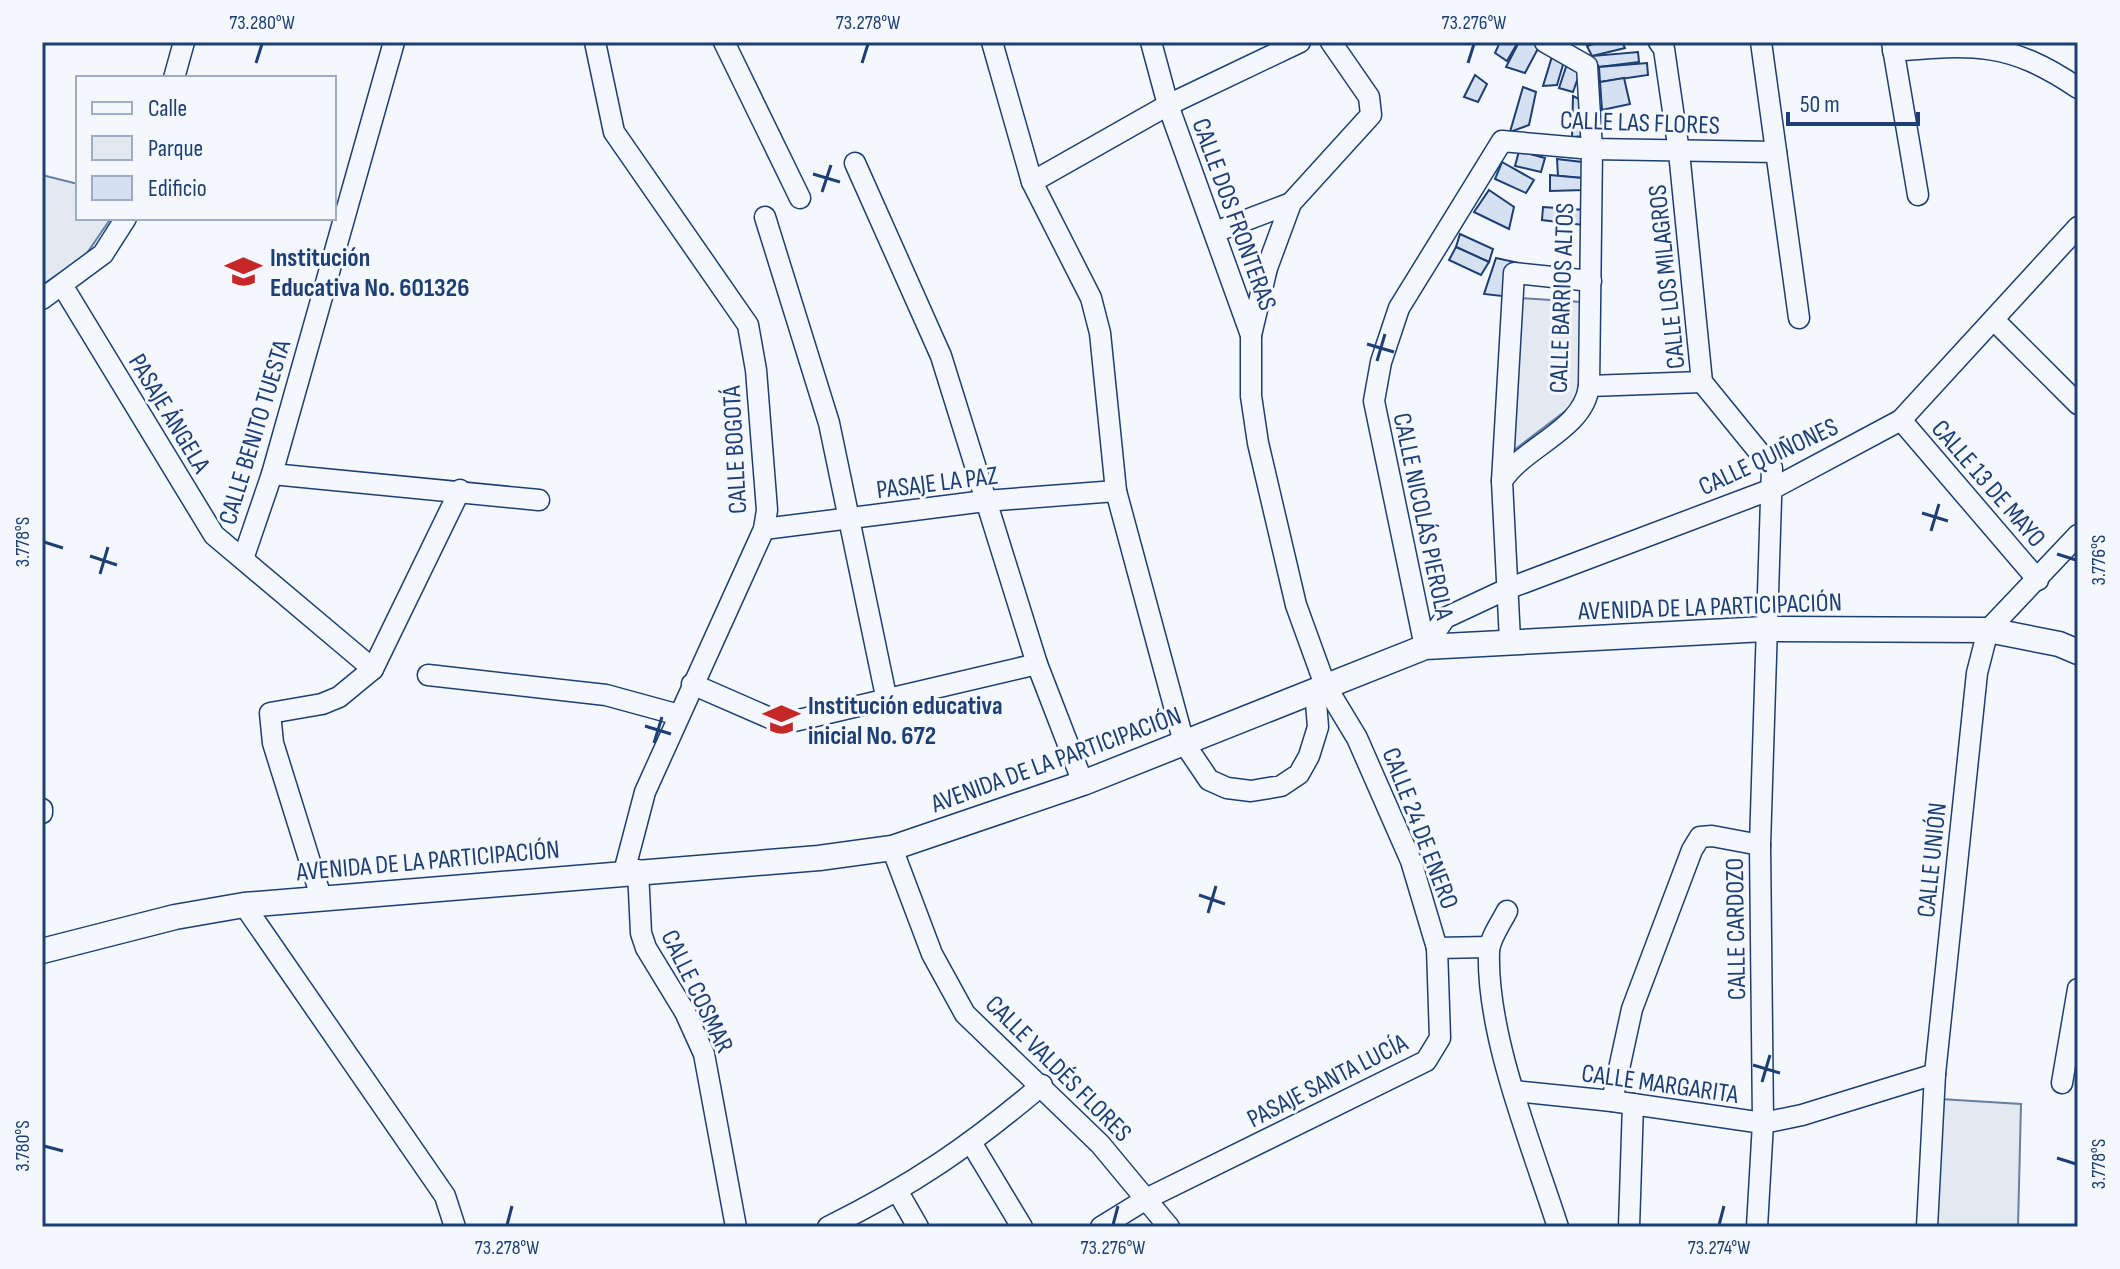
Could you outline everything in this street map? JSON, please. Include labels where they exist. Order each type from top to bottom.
[{"type":"main road","name":"AVENIDA DE LA PARTICIPACIÓN","points":[[42,951],[175,917],[244,905],[819,858],[892,848],[1083,783],[1425,647],[1510,640],[1765,629],[1988,630],[2059,644],[2078,652]]},
{"type":"street","points":[[175,76],[184,42]]},
{"type":"street","name":"CALLE BENITO TUESTA","points":[[243,559],[272,474],[394,42]]},
{"type":"street","name":"CALLE BOGOTÁ","points":[[595,42],[614,132],[748,325],[767,510],[764,529],[645,792],[631,871]]},
{"type":"street","points":[[724,42],[800,198]]},
{"type":"street","points":[[992,42],[1032,182],[1091,298],[1100,333],[1116,491],[1184,743],[1209,780],[1227,788],[1251,791],[1281,786],[1299,774],[1309,756],[1318,727],[1320,687]]},
{"type":"street","name":"CALLE DOS FRONTERAS","points":[[1151,42],[1168,105],[1251,335],[1251,396],[1258,443],[1296,605],[1320,687]]},
{"type":"street","points":[[1032,182],[1168,105],[1300,42]]},
{"type":"street","points":[[1251,335],[1267,268],[1291,203],[1371,115],[1369,97],[1331,42]]},
{"type":"street","name":"CALLE BARRIOS ALTOS","points":[[1502,481],[1578,415],[1588,398],[1592,149],[1587,66],[1545,42]]},
{"type":"street","name":"CALLE LOS MILAGROS","points":[[1659,42],[1664,49],[1679,152],[1702,382],[1772,468],[1765,629]]},
{"type":"street","points":[[1761,42],[1799,318]]},
{"type":"street","points":[[1918,195],[1893,47],[1966,43],[2016,47],[2078,88]]},
{"type":"street","name":"CALLE LAS FLORES","points":[[1502,141],[1592,149],[1776,152]]},
{"type":"street","name":"CALLE NICOLÁS PIEROLA","points":[[1425,647],[1374,401],[1381,362],[1399,308],[1502,141]]},
{"type":"street","points":[[855,163],[941,356],[1037,664],[1083,783]]},
{"type":"street","points":[[1215,232],[1291,203]]},
{"type":"street","points":[[765,217],[829,423],[887,701]]},
{"type":"street","points":[[42,299],[103,254],[125,220]]},
{"type":"street","name":"CALLE QUIÑONES","points":[[1425,647],[1445,618],[1507,589],[1772,489],[1901,420],[2078,227]]},
{"type":"street","points":[[1510,640],[1502,481],[1514,273],[1591,281]]},
{"type":"street","name":"PASAJE ÁNGELA","points":[[62,285],[214,535],[373,669]]},
{"type":"street","points":[[1995,321],[2078,404]]},
{"type":"street","points":[[1589,386],[1702,382]]},
{"type":"street","name":"CALLE 13 DE MAYO","points":[[1901,420],[2038,580]]},
{"type":"street","points":[[272,474],[539,500]]},
{"type":"street","points":[[321,897],[273,743],[270,713],[322,704],[339,697],[373,669],[460,490]]},
{"type":"street","name":"PASAJE LA PAZ","points":[[764,529],[985,501],[1116,491]]},
{"type":"street","points":[[1988,630],[2078,535]]},
{"type":"street","name":"CALLE CARDOZO","points":[[1757,1227],[1763,1123],[1760,845],[1765,629]]},
{"type":"street","name":"CALLE UNIÓN","points":[[1927,1227],[1935,1074],[1977,673],[1988,630]]},
{"type":"street","points":[[692,684],[779,722],[887,701],[1037,664]]},
{"type":"street","points":[[428,675],[606,695],[679,715]]},
{"type":"street","name":"CALLE 24 DE ENERO","points":[[1320,687],[1357,738],[1411,861],[1437,948],[1489,947]]},
{"type":"street","points":[[1629,1227],[1622,1102],[1632,1009],[1692,850],[1700,837],[1712,836],[1760,845]]},
{"type":"street","name":"CALLE VALDÉS FLORES","points":[[892,848],[932,954],[965,1014],[1042,1085],[1148,1198],[1169,1227]]},
{"type":"street","name":"CALLE COSMAR","points":[[631,871],[646,948],[685,1012],[704,1054],[736,1227]]},
{"type":"street","points":[[244,905],[445,1196],[455,1227]]},
{"type":"street","points":[[1507,911],[1489,947],[1497,1015],[1514,1091],[1558,1227]]},
{"type":"street","name":"PASAJE SANTA LUCÍA","points":[[1101,1227],[1148,1198],[1426,1061],[1440,1038],[1437,948]]},
{"type":"street","points":[[2062,1083],[2078,989]]},
{"type":"street","name":"CALLE MARGARITA","points":[[1514,1091],[1622,1102],[1763,1123],[1802,1115],[1935,1074]]},
{"type":"street","points":[[828,1227],[898,1192],[972,1144],[1042,1085]]},
{"type":"street","points":[[972,1144],[1022,1227]]},
{"type":"street","points":[[898,1192],[918,1227]]},
{"type":"green space","points":[[42,175],[76,184],[76,220],[110,220],[85,256],[42,285]]},
{"type":"green space","points":[[1519,298],[1581,302],[1580,387],[1572,406],[1513,451]]},
{"type":"green space","points":[[1940,1099],[2021,1104],[2018,1227],[1933,1227]]},
{"type":"building","points":[[1500,42],[1518,42],[1507,61],[1495,53]]},
{"type":"building","points":[[1519,42],[1541,43],[1525,73],[1506,67]]},
{"type":"building","points":[[1600,42],[1622,42],[1625,48],[1592,56],[1587,46]]},
{"type":"building","points":[[1554,50],[1565,58],[1557,85],[1543,86]]},
{"type":"building","points":[[1638,52],[1639,62],[1599,67],[1592,56]]},
{"type":"building","points":[[1568,61],[1581,69],[1573,92],[1559,88]]},
{"type":"building","points":[[1647,63],[1648,75],[1600,82],[1599,67]]},
{"type":"building","points":[[1475,75],[1487,84],[1478,102],[1464,97]]},
{"type":"building","points":[[1624,78],[1630,104],[1602,110],[1600,82]]},
{"type":"building","points":[[1523,87],[1536,92],[1529,125],[1510,132]]},
{"type":"building","points":[[1573,96],[1581,100],[1585,136],[1572,137]]},
{"type":"building","points":[[1519,151],[1545,158],[1541,172],[1515,166]]},
{"type":"building","points":[[1557,159],[1582,162],[1582,178],[1558,176]]},
{"type":"building","points":[[1502,162],[1534,180],[1526,193],[1495,179]]},
{"type":"building","points":[[1550,175],[1582,178],[1584,190],[1550,191]]},
{"type":"building","points":[[1489,190],[1514,207],[1509,229],[1474,212]]},
{"type":"building","points":[[1543,207],[1585,210],[1583,225],[1542,220]]},
{"type":"building","points":[[1460,234],[1493,249],[1489,262],[1456,247]]},
{"type":"building","points":[[1456,247],[1489,262],[1481,275],[1449,260]]},
{"type":"building","points":[[1496,258],[1519,263],[1519,298],[1484,294]]},
{"type":"place","name":"Institución Educativa No. 601326","points":[[244,272]]},
{"type":"place","name":"Institución educativa inicial No. 672","points":[[782,720]]}]
